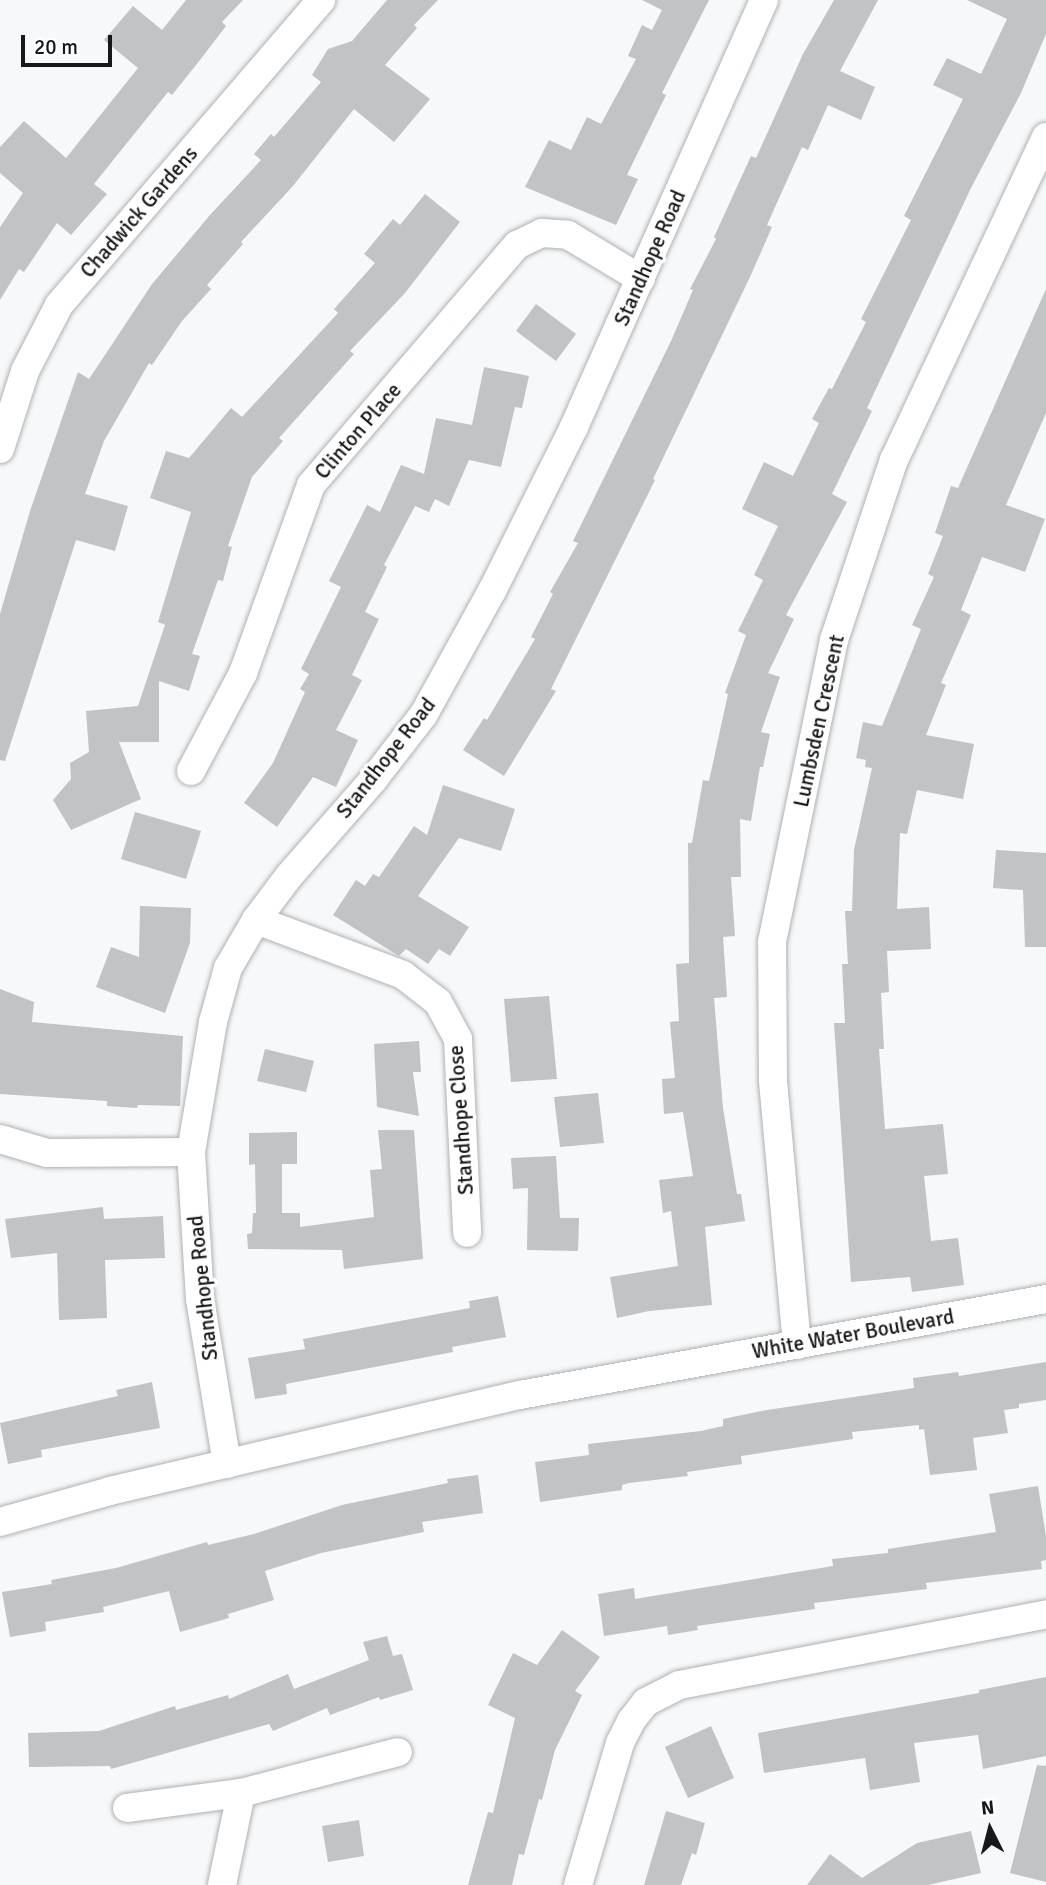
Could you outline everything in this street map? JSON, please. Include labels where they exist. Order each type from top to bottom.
[{"type":"street","name":"Chadwick Gardens","points":[[0,449],[25,371],[59,305],[321,0]]},
{"type":"street","name":"Standhope Road","points":[[227,1464],[200,1299],[191,1152],[213,1022],[225,979],[256,920],[424,714],[498,579],[573,427],[764,0]]},
{"type":"street","name":"Lumbsden Crescent","points":[[797,1345],[773,1080],[772,942],[834,640],[894,460],[1046,137]]},
{"type":"street","name":"Clinton Place","points":[[191,771],[243,673],[312,485],[517,245],[542,233],[568,235],[641,279]]},
{"type":"street","name":"Standhope Close","points":[[256,920],[403,975],[438,1002],[458,1039],[467,1233]]},
{"type":"street","points":[[0,1139],[47,1153],[191,1152]]},
{"type":"street","name":"White Water Boulevard","points":[[0,1522],[110,1491],[520,1395],[1046,1299]]},
{"type":"street","points":[[578,1885],[620,1743],[631,1721],[646,1702],[680,1685],[1046,1614]]},
{"type":"street","points":[[127,1808],[241,1793],[398,1752]]},
{"type":"street","points":[[222,1885],[241,1793]]},
{"type":"building","points":[[186,0],[243,0],[222,22],[226,26],[172,95],[168,92],[94,184],[107,194],[71,235],[57,223],[24,272],[19,269],[0,300],[0,227],[23,193],[0,173],[0,147],[24,121],[66,158],[138,68],[104,40],[133,6],[162,30]]},
{"type":"building","points":[[387,0],[438,0],[414,25],[417,28],[385,65],[430,99],[394,142],[354,109],[293,186],[241,242],[243,244],[207,285],[211,289],[182,321],[152,365],[149,363],[104,441],[85,494],[128,506],[115,551],[76,540],[5,761],[0,760],[0,614],[30,511],[78,372],[89,379],[152,284],[261,160],[254,154],[271,134],[274,137],[321,82],[312,75],[328,49],[352,41]]},
{"type":"building","points":[[642,0],[709,0],[662,93],[666,95],[627,175],[638,179],[616,225],[525,187],[549,140],[571,150],[587,117],[601,124],[636,59],[628,56],[642,25],[652,30],[662,10]]},
{"type":"building","points":[[834,0],[878,0],[840,71],[875,87],[861,120],[828,105],[808,150],[802,147],[767,225],[772,227],[750,277],[653,479],[655,480],[551,689],[556,691],[504,776],[463,750],[484,718],[487,720],[535,639],[531,637],[553,594],[550,592],[578,543],[573,541],[671,341],[693,290],[690,289],[716,239],[714,237],[751,156],[756,158],[803,54]]},
{"type":"building","points":[[967,0],[1046,0],[1046,34],[1021,93],[971,188],[867,408],[872,411],[832,494],[847,502],[786,615],[794,619],[768,673],[780,677],[761,732],[770,734],[763,767],[760,767],[751,821],[740,819],[741,877],[731,877],[735,936],[723,937],[727,997],[714,998],[723,1108],[737,1194],[741,1194],[745,1221],[705,1227],[712,1305],[649,1311],[617,1318],[610,1277],[678,1266],[671,1211],[663,1213],[659,1180],[693,1176],[683,1112],[664,1114],[662,1079],[675,1078],[670,1022],[679,1021],[676,964],[689,963],[688,843],[692,843],[703,780],[709,781],[728,694],[725,693],[746,635],[738,631],[763,580],[754,575],[778,526],[742,509],[764,462],[793,476],[819,423],[812,419],[829,388],[832,389],[866,322],[861,319],[911,220],[904,216],[963,99],[933,85],[947,58],[981,74],[1007,19]]},
{"type":"building","points":[[425,194],[460,222],[405,293],[350,351],[354,354],[279,438],[283,441],[252,477],[228,546],[232,547],[223,581],[218,580],[192,654],[200,656],[189,691],[159,681],[159,742],[119,742],[141,799],[71,830],[53,800],[71,779],[70,763],[89,752],[86,711],[138,706],[165,625],[158,622],[191,512],[150,498],[166,451],[189,458],[231,408],[242,417],[338,313],[334,309],[375,263],[364,254],[393,219],[400,225]]},
{"type":"building","points":[[1046,289],[1046,413],[1006,505],[1045,519],[1025,572],[982,557],[961,610],[971,615],[941,683],[946,685],[926,735],[974,744],[963,799],[917,790],[907,834],[900,833],[897,909],[929,907],[931,949],[887,951],[889,992],[881,993],[884,1049],[879,1049],[885,1129],[943,1124],[948,1174],[924,1176],[931,1241],[958,1238],[964,1285],[912,1292],[910,1277],[851,1282],[834,1023],[845,1023],[842,964],[848,964],[845,911],[852,911],[854,850],[872,768],[865,767],[866,760],[856,758],[863,722],[882,726],[921,629],[912,625],[934,577],[928,574],[943,536],[935,533],[951,486],[958,488]]},
{"type":"building","points":[[536,304],[576,334],[556,361],[516,331]]},
{"type":"building","points":[[484,367],[529,376],[522,408],[515,407],[501,467],[469,460],[449,506],[435,499],[429,512],[415,506],[384,565],[387,567],[365,612],[379,619],[352,675],[362,680],[336,730],[358,740],[336,787],[313,777],[277,827],[244,803],[273,763],[305,692],[300,689],[309,674],[301,669],[341,587],[329,581],[367,505],[380,512],[401,465],[424,474],[436,418],[472,425]]},
{"type":"building","points":[[443,785],[515,809],[501,851],[459,838],[418,896],[469,927],[450,956],[439,949],[428,964],[406,949],[399,956],[333,915],[356,880],[365,886],[373,874],[379,877],[414,826],[427,835]]},
{"type":"building","points":[[135,812],[201,831],[186,879],[121,859]]},
{"type":"building","points":[[996,850],[1046,853],[1046,947],[1025,947],[1023,890],[993,888]]},
{"type":"building","points":[[140,906],[191,908],[190,943],[165,1013],[96,987],[111,947],[139,957]]},
{"type":"building","points":[[0,989],[34,1002],[32,1022],[183,1036],[180,1106],[107,1106],[107,1101],[0,1094]]},
{"type":"building","points":[[549,996],[557,1079],[511,1082],[504,999]]},
{"type":"building","points":[[419,1041],[421,1072],[413,1072],[419,1116],[377,1107],[374,1044]]},
{"type":"building","points":[[265,1049],[314,1061],[306,1092],[257,1081]]},
{"type":"building","points":[[598,1093],[604,1143],[560,1147],[554,1097]]},
{"type":"building","points":[[378,1130],[414,1130],[423,1259],[344,1269],[342,1250],[248,1249],[247,1234],[252,1233],[253,1213],[256,1213],[255,1164],[249,1165],[249,1133],[297,1132],[297,1164],[282,1164],[282,1213],[300,1213],[300,1227],[374,1217],[370,1170],[382,1169]]},
{"type":"building","points":[[556,1156],[560,1218],[579,1218],[578,1251],[527,1250],[528,1188],[513,1189],[511,1158]]},
{"type":"building","points":[[103,1207],[104,1219],[163,1216],[165,1258],[105,1260],[107,1318],[59,1320],[57,1253],[11,1258],[5,1219]]},
{"type":"building","points":[[498,1296],[506,1337],[452,1347],[453,1352],[286,1384],[287,1394],[255,1399],[248,1358],[305,1349],[303,1339],[470,1308],[469,1301]]},
{"type":"building","points":[[1046,1362],[1046,1400],[1019,1404],[1019,1408],[1004,1410],[1008,1433],[973,1438],[977,1470],[930,1475],[924,1429],[919,1430],[919,1425],[852,1432],[853,1439],[741,1456],[742,1464],[687,1472],[688,1476],[629,1483],[622,1485],[622,1490],[540,1502],[535,1462],[589,1455],[588,1444],[701,1431],[723,1426],[723,1419],[767,1410],[914,1388],[913,1378],[958,1372],[959,1376]]},
{"type":"building","points":[[152,1382],[160,1428],[41,1450],[42,1457],[8,1464],[0,1423],[118,1396],[116,1390]]},
{"type":"building","points":[[478,1475],[483,1513],[422,1522],[424,1532],[321,1553],[265,1571],[274,1600],[228,1614],[229,1618],[180,1632],[169,1591],[103,1607],[104,1612],[45,1622],[46,1631],[10,1637],[2,1592],[52,1584],[51,1580],[116,1568],[207,1542],[208,1545],[254,1534],[342,1505],[448,1483],[447,1479]]},
{"type":"building","points":[[1038,1486],[1046,1536],[1046,1560],[1041,1561],[1042,1569],[926,1583],[927,1589],[814,1603],[815,1609],[697,1626],[698,1630],[668,1635],[667,1626],[604,1636],[598,1594],[634,1588],[635,1599],[833,1566],[832,1559],[888,1553],[888,1549],[996,1532],[989,1494]]},
{"type":"building","points":[[562,1630],[600,1657],[575,1691],[582,1695],[555,1750],[542,1800],[539,1799],[524,1855],[519,1854],[512,1885],[468,1885],[488,1812],[493,1813],[515,1718],[488,1705],[513,1653],[537,1665]]},
{"type":"building","points":[[387,1636],[393,1656],[402,1654],[413,1690],[380,1700],[379,1697],[330,1715],[327,1708],[273,1731],[269,1724],[111,1769],[110,1766],[29,1767],[28,1733],[99,1731],[175,1706],[176,1710],[228,1695],[229,1699],[288,1674],[294,1689],[369,1660],[363,1642]]},
{"type":"building","points":[[1046,1677],[1046,1756],[983,1769],[978,1735],[914,1743],[920,1782],[870,1790],[865,1758],[764,1773],[758,1733],[979,1693],[979,1690]]},
{"type":"building","points":[[711,1726],[734,1778],[688,1798],[665,1747]]},
{"type":"building","points":[[1037,1765],[1046,1766],[1046,1882],[1010,1873]]},
{"type":"building","points":[[666,1811],[705,1823],[696,1855],[692,1853],[681,1885],[644,1885]]},
{"type":"building","points":[[359,1820],[364,1856],[328,1862],[322,1826]]},
{"type":"building","points":[[971,1831],[981,1873],[928,1885],[807,1885],[830,1854],[862,1878],[917,1843]]}]
